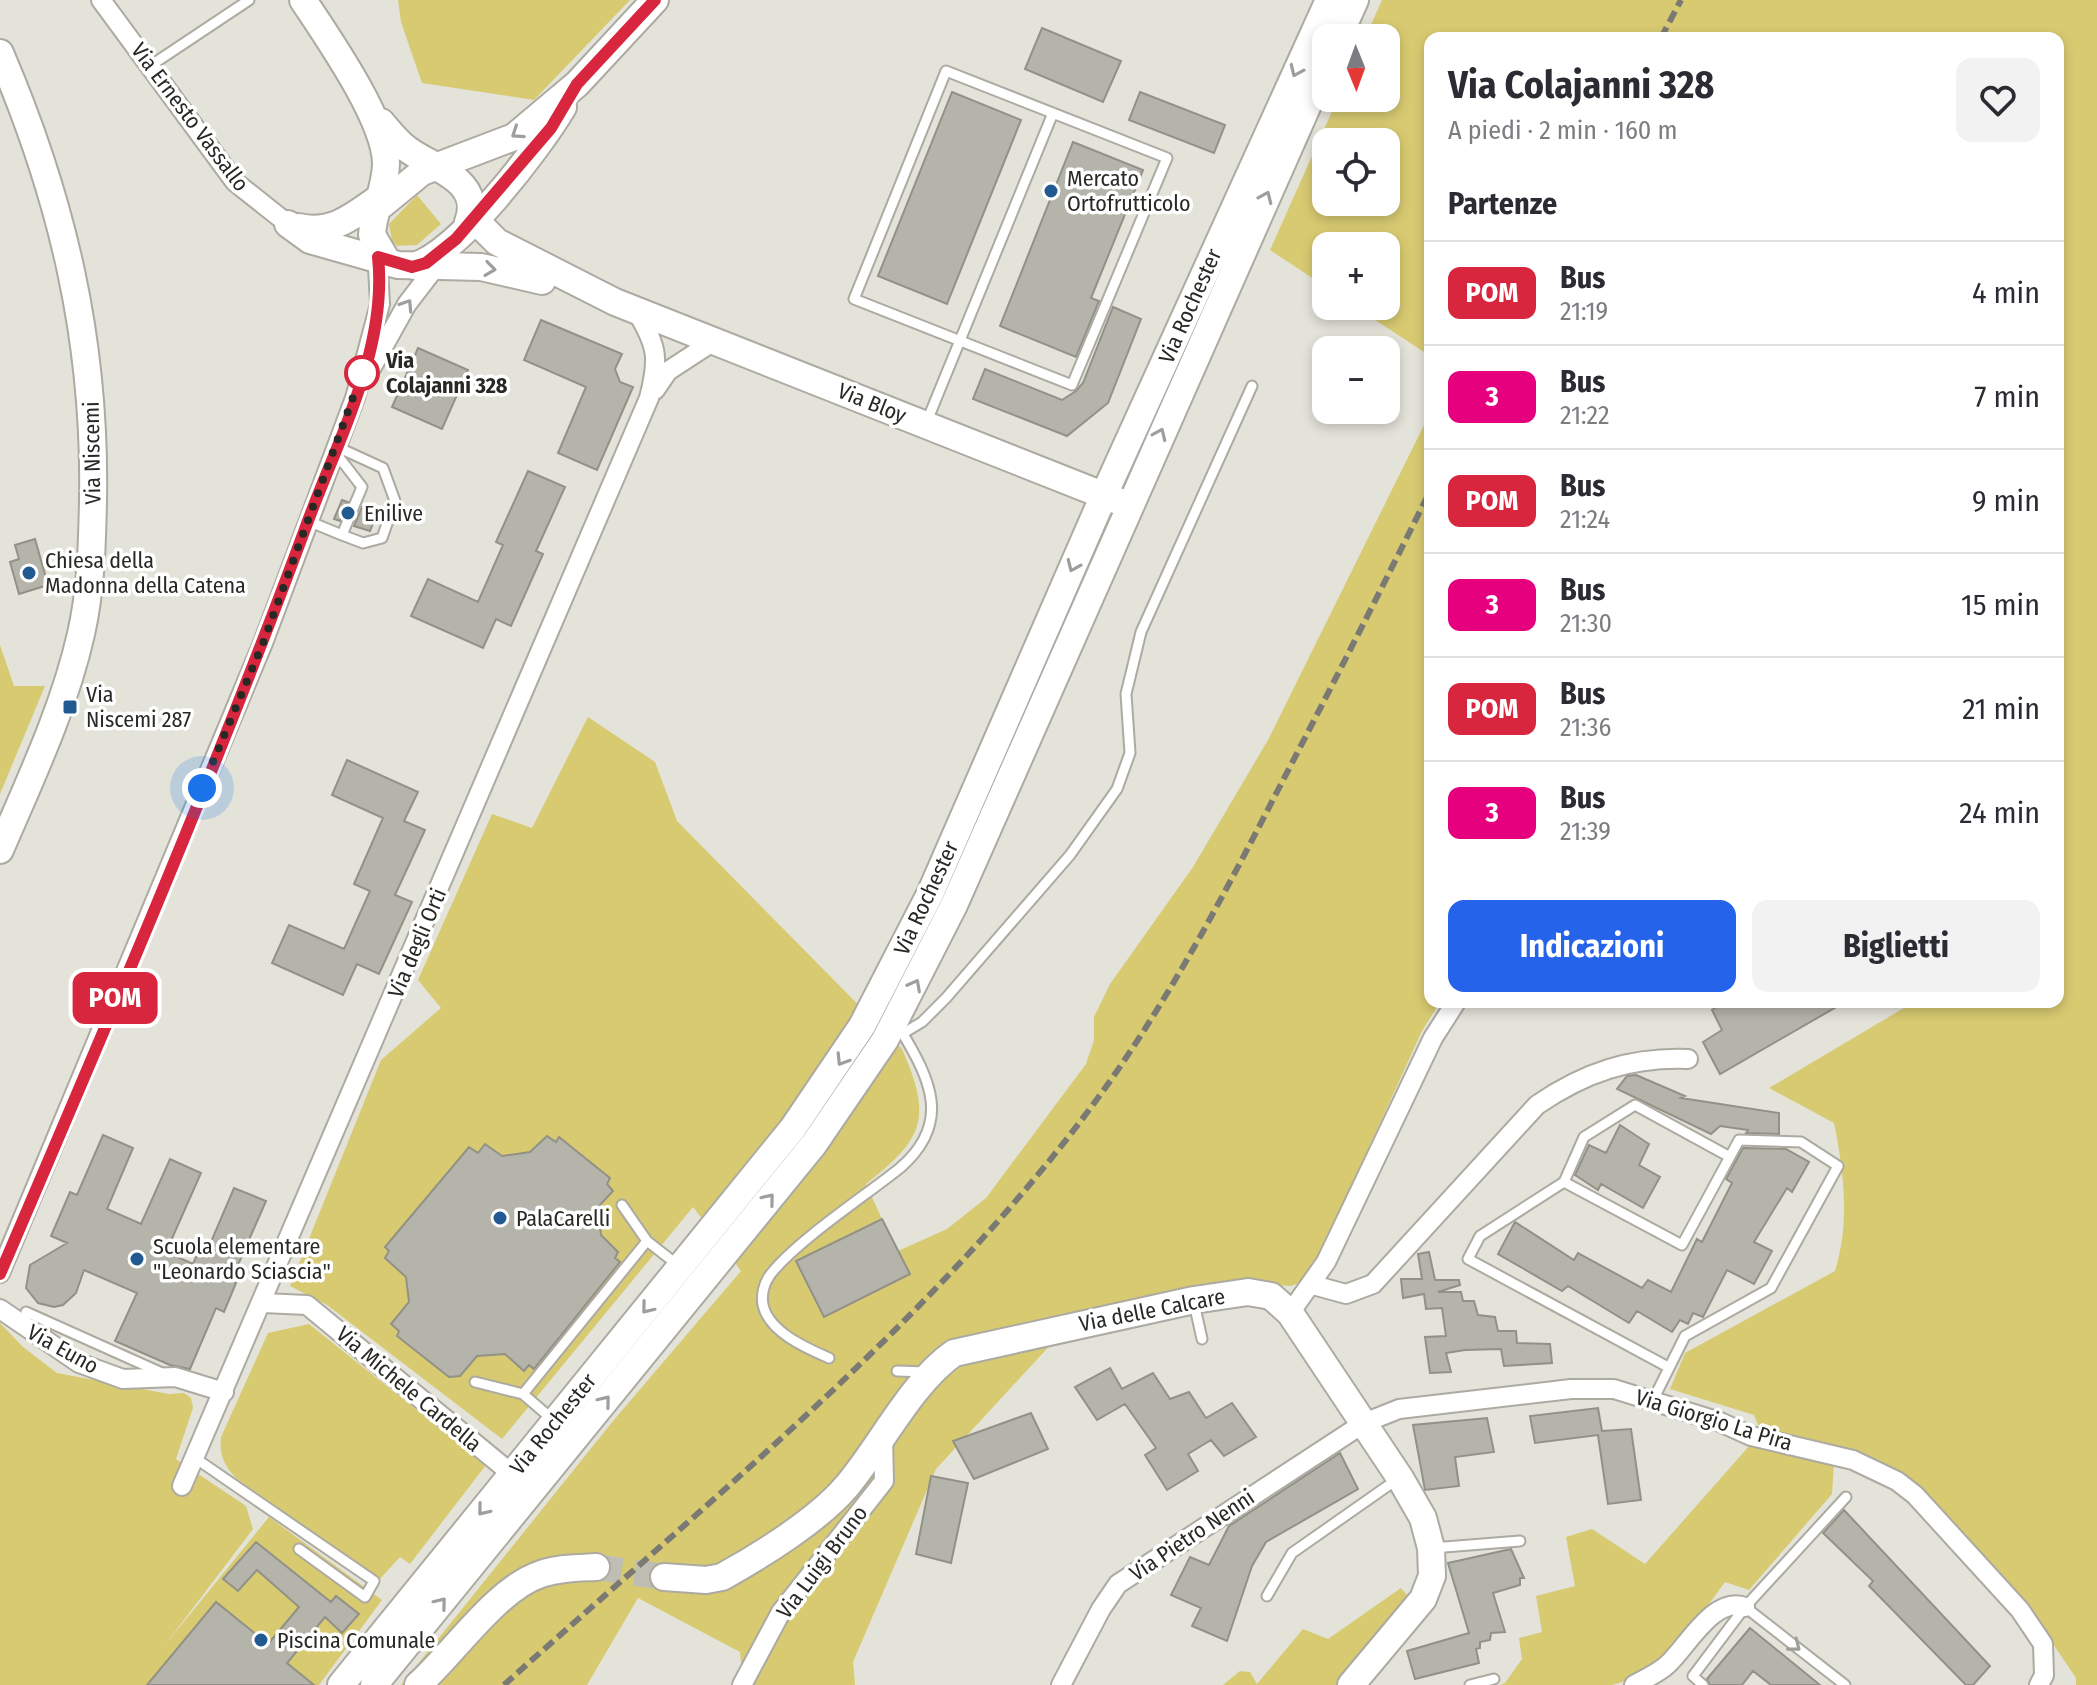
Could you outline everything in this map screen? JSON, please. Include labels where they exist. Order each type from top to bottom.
[{"type":"main road","points":[[303,0],[364,100],[402,146],[429,173],[464,185],[467,222]]},
{"type":"main road","points":[[288,224],[328,229],[429,173],[514,137],[577,84],[655,0]]},
{"type":"main road","name":"Via Rochester","points":[[341,1685],[793,1128],[862,1026],[930,894],[1104,495],[1329,0]]},
{"type":"main road","points":[[1344,24],[1355,0]]},
{"type":"main road","name":"Via Niscemi","points":[[0,53],[56,204],[76,283],[94,414],[94,485],[89,591],[81,636],[36,768],[0,850]]},
{"type":"main road","points":[[424,267],[551,128],[577,84]]},
{"type":"main road","name":"Via Rochester","points":[[374,1685],[814,1144],[898,1028],[1312,95]]},
{"type":"main road","points":[[364,100],[385,152],[372,235],[380,255]]},
{"type":"main road","points":[[467,222],[517,255],[626,307]]},
{"type":"main road","points":[[288,224],[310,240],[333,247],[424,267],[481,267],[517,273],[626,307]]},
{"type":"main road","name":"Via Bloy","points":[[626,307],[1128,505]]},
{"type":"main road","name":"Via delle Calcare","points":[[664,1577],[706,1580],[733,1571],[837,1497],[933,1372],[954,1353],[1194,1300],[1259,1292],[1280,1302],[1290,1313],[1364,1423],[1423,1518],[1431,1548],[1432,1576],[1423,1599],[1351,1685]]},
{"type":"main road","points":[[418,1685],[504,1597],[538,1575],[565,1568],[596,1567]]},
{"type":"street","name":"Via Ernesto Vassallo","points":[[101,0],[235,182],[288,224]]},
{"type":"street","points":[[333,247],[364,264],[381,285]]},
{"type":"street","points":[[0,1273],[263,643],[355,398],[375,328],[381,285],[380,255]]},
{"type":"street","points":[[355,398],[424,267]]},
{"type":"street","points":[[626,307],[649,332],[663,368],[714,341]]},
{"type":"street","name":"Via degli Orti","points":[[182,1486],[649,398],[663,368],[680,345],[682,328]]},
{"type":"street","points":[[1290,1313],[1313,1285],[1433,1038],[1452,1008]]},
{"type":"street","points":[[1313,1285],[1346,1294],[1373,1284],[1537,1105],[1563,1087],[1627,1063],[1688,1059]]},
{"type":"street","name":"Via Michele Cardella","points":[[263,1303],[307,1305],[512,1474]]},
{"type":"street","name":"Via Euno","points":[[0,1309],[79,1363],[123,1379],[172,1377],[224,1392]]},
{"type":"street","name":"Via Giorgio La Pira","points":[[1364,1423],[1399,1409],[1571,1389],[1614,1389],[1720,1422],[1751,1436],[1853,1460],[1897,1481],[1932,1512],[2038,1632],[2045,1659],[2039,1685]]},
{"type":"street","name":"Via Pietro Nenni","points":[[1060,1685],[1118,1584],[1364,1423]]},
{"type":"street","name":"Via Luigi Bruno","points":[[742,1685],[781,1612],[884,1481],[883,1437]]},
{"type":"street","points":[[1634,1685],[1664,1668],[1720,1609],[1738,1604],[1745,1607]]},
{"type":"lane","points":[[150,66],[249,0]]},
{"type":"lane","points":[[946,71],[1167,158],[1072,385],[961,340],[854,299],[946,71]]},
{"type":"lane","points":[[926,424],[1053,113]]},
{"type":"lane","points":[[829,1358],[796,1341],[770,1319],[763,1306],[763,1290],[769,1276],[789,1256],[916,1154],[926,1139],[932,1097],[926,1077],[898,1028],[922,1022],[946,998],[1070,855],[1117,789],[1130,753],[1126,694],[1141,632],[1252,386]]},
{"type":"lane","points":[[335,448],[362,487],[342,535]]},
{"type":"lane","points":[[308,521],[363,543],[382,538],[395,501],[383,468],[335,448]]},
{"type":"lane","points":[[1668,1367],[1468,1259],[1480,1236],[1564,1182],[1584,1137],[1635,1105],[1730,1157]]},
{"type":"lane","points":[[1564,1182],[1682,1245],[1739,1140],[1801,1142],[1838,1166],[1771,1288],[1685,1336],[1653,1400]]},
{"type":"lane","points":[[622,1205],[647,1241],[680,1267]]},
{"type":"lane","points":[[523,1394],[647,1241]]},
{"type":"lane","points":[[1194,1300],[1202,1339]]},
{"type":"lane","points":[[26,1312],[172,1377]]},
{"type":"lane","points":[[897,1371],[933,1372]]},
{"type":"lane","points":[[475,1382],[523,1394],[555,1421]]},
{"type":"lane","points":[[195,1458],[374,1581],[365,1597],[299,1549]]},
{"type":"lane","points":[[1267,1596],[1292,1553],[1400,1478]]},
{"type":"lane","points":[[1703,1685],[1693,1676],[1745,1607],[1846,1497]]},
{"type":"lane","points":[[1431,1548],[1520,1541]]},
{"type":"lane","points":[[1745,1607],[1845,1685]]},
{"type":"lane","points":[[1470,1685],[1494,1679]]},
{"type":"shaded area","points":[[398,0],[630,0],[534,100],[422,83],[401,22]]},
{"type":"shaded area","points":[[1382,0],[2097,0],[2097,1685],[2076,1685],[2076,1678],[2047,1635],[1912,1482],[1875,1463],[1758,1425],[1754,1415],[1670,1389],[1685,1353],[1835,1271],[1843,1235],[1844,1197],[1834,1123],[1769,1088],[1904,1008],[2064,1008],[2064,32],[1424,32],[1424,352],[1375,320],[1400,320],[1400,232],[1312,232],[1312,278],[1270,250],[1312,156],[1312,216],[1400,216],[1400,128],[1325,128],[1332,112],[1400,112],[1400,24],[1371,24]]},
{"type":"shaded area","points":[[417,195],[441,224],[417,245],[397,246],[392,241],[389,224]]},
{"type":"shaded area","points":[[1424,425],[1424,1008],[1436,1008],[1422,1031],[1317,1261],[1304,1281],[1291,1286],[1249,1283],[1078,1315],[936,1469],[853,1662],[855,1685],[743,1685],[740,1652],[638,1598],[587,1685],[401,1685],[613,1421],[741,1271],[719,1240],[359,1685],[355,1685],[717,1238],[693,1207],[502,1439],[327,1305],[290,1286],[381,1060],[441,1008],[418,980],[492,814],[532,828],[588,717],[655,762],[677,821],[902,1049],[912,1073],[919,1111],[911,1140],[866,1184],[882,1219],[796,1261],[824,1316],[909,1274],[898,1251],[947,1229],[986,1198],[1086,1064],[1094,1040],[1094,1017],[1110,984],[1193,867],[1268,740]]},
{"type":"shaded area","points":[[1107,523],[1110,525],[899,988],[896,987]]},
{"type":"shaded area","points":[[0,645],[14,686],[45,686],[0,794]]},
{"type":"shaded area","points":[[0,1323],[23,1347],[57,1373],[169,1394],[184,1393],[191,1398],[193,1408],[176,1459],[246,1506],[253,1529],[165,1645],[269,1517],[382,1600],[319,1685],[0,1685]]},
{"type":"shaded area","points":[[309,1324],[486,1465],[410,1564],[400,1557],[379,1580],[236,1478],[225,1464],[222,1454],[221,1437],[268,1333]]},
{"type":"shaded area","points":[[1750,1445],[1834,1463],[1832,1494],[1749,1590],[1725,1582],[1676,1644],[1646,1670],[1629,1679],[1612,1685],[1500,1685],[1505,1683],[1522,1659],[1519,1638],[1542,1632],[1536,1596],[1575,1586],[1566,1537],[1592,1529],[1645,1564]]},
{"type":"shaded area","points":[[1401,1588],[1412,1601],[1338,1685],[1223,1685],[1240,1671],[1250,1672],[1257,1684],[1303,1629],[1328,1639]]},
{"type":"building","points":[[1042,28],[1121,61],[1103,102],[1025,69]]},
{"type":"building","points":[[952,92],[1021,120],[947,304],[878,276]]},
{"type":"building","points":[[1140,92],[1225,125],[1214,153],[1129,120]]},
{"type":"building","points":[[1073,142],[1143,170],[1091,298],[1099,301],[1076,357],[1000,326]]},
{"type":"building","points":[[1113,307],[1141,319],[1108,403],[1067,436],[973,399],[985,369],[1062,400],[1076,391],[1083,383]]},
{"type":"building","points":[[541,320],[622,354],[615,369],[620,382],[633,387],[597,470],[558,453],[586,387],[524,360]]},
{"type":"building","points":[[418,348],[468,370],[442,429],[392,407]]},
{"type":"building","points":[[528,471],[565,487],[536,551],[543,554],[511,626],[496,619],[483,648],[411,616],[428,579],[478,602],[503,545],[496,542]]},
{"type":"building","points":[[342,500],[348,502],[340,521],[334,519]]},
{"type":"building","points":[[362,507],[377,513],[370,531],[354,526]]},
{"type":"building","name":"Chiesa della Madonna della Catena","points":[[35,539],[48,585],[19,594],[10,562],[19,559],[15,545]]},
{"type":"building","points":[[347,760],[418,792],[404,821],[425,830],[395,895],[412,902],[379,974],[357,964],[343,995],[272,963],[289,925],[344,949],[370,891],[354,884],[383,818],[332,795]]},
{"type":"building","points":[[1835,1008],[1720,1074],[1703,1042],[1722,1030],[1712,1010]]},
{"type":"building","points":[[1636,1075],[1685,1096],[1681,1098],[1779,1113],[1779,1134],[1746,1133],[1748,1130],[1720,1126],[1711,1134],[1617,1089],[1627,1076]]},
{"type":"building","points":[[1620,1125],[1649,1144],[1639,1165],[1660,1177],[1643,1208],[1601,1184],[1598,1190],[1575,1175],[1589,1145],[1606,1153]]},
{"type":"building","name":"Scuola elementare \"Leonardo Sciascia\"","points":[[103,1135],[133,1148],[107,1209],[141,1224],[170,1159],[201,1173],[166,1252],[193,1264],[201,1246],[208,1249],[234,1188],[266,1201],[231,1281],[236,1283],[224,1312],[216,1308],[190,1369],[170,1365],[115,1341],[137,1293],[84,1270],[76,1293],[63,1305],[54,1307],[38,1303],[26,1288],[30,1265],[67,1243],[51,1236],[70,1192],[77,1195]]},
{"type":"building","points":[[547,1136],[556,1142],[559,1137],[610,1178],[607,1184],[613,1191],[598,1207],[601,1235],[618,1252],[615,1258],[620,1262],[534,1369],[529,1365],[524,1371],[505,1354],[477,1356],[460,1376],[449,1377],[397,1336],[399,1331],[391,1324],[409,1302],[406,1277],[385,1258],[389,1251],[385,1247],[469,1147],[478,1153],[485,1144],[502,1156],[530,1152]]},
{"type":"building","points":[[1743,1148],[1786,1149],[1809,1162],[1792,1192],[1787,1188],[1754,1242],[1772,1251],[1754,1284],[1727,1270],[1703,1317],[1693,1313],[1688,1324],[1680,1320],[1672,1332],[1637,1311],[1629,1323],[1568,1286],[1562,1291],[1498,1254],[1515,1222],[1574,1260],[1578,1253],[1642,1288],[1648,1280],[1671,1292],[1697,1239],[1702,1242],[1732,1183],[1726,1179]]},
{"type":"building","points":[[882,1219],[910,1274],[824,1317],[796,1261]]},
{"type":"building","points":[[1429,1252],[1435,1280],[1459,1280],[1460,1285],[1438,1292],[1461,1292],[1463,1301],[1474,1301],[1478,1315],[1495,1317],[1498,1331],[1516,1331],[1517,1343],[1550,1344],[1552,1363],[1504,1366],[1501,1349],[1465,1350],[1446,1353],[1451,1372],[1430,1373],[1425,1337],[1446,1336],[1442,1308],[1426,1309],[1424,1294],[1403,1298],[1401,1279],[1422,1279],[1418,1254]]},
{"type":"building","points":[[1110,1368],[1122,1389],[1153,1373],[1170,1399],[1189,1392],[1206,1418],[1232,1403],[1256,1437],[1224,1456],[1211,1440],[1188,1454],[1198,1471],[1167,1490],[1145,1455],[1156,1448],[1125,1404],[1097,1420],[1075,1387]]},
{"type":"building","points":[[1598,1408],[1602,1431],[1631,1429],[1641,1500],[1608,1504],[1598,1435],[1535,1443],[1530,1416]]},
{"type":"building","points":[[1031,1413],[1048,1449],[974,1479],[953,1441]]},
{"type":"building","points":[[1487,1418],[1494,1452],[1455,1457],[1459,1486],[1425,1490],[1413,1425]]},
{"type":"building","points":[[1340,1453],[1358,1489],[1266,1542],[1252,1566],[1227,1641],[1192,1626],[1201,1608],[1171,1595],[1190,1557],[1209,1565],[1229,1526]]},
{"type":"building","points":[[931,1476],[968,1483],[951,1563],[916,1554]]},
{"type":"building","points":[[1844,1510],[1990,1666],[1973,1685],[1966,1685],[1869,1586],[1873,1581],[1823,1533]]},
{"type":"building","points":[[256,1542],[331,1602],[336,1596],[359,1614],[342,1633],[325,1617],[287,1663],[314,1685],[147,1685],[216,1602],[268,1644],[299,1607],[257,1570],[238,1591],[223,1579]]},
{"type":"building","points":[[1511,1549],[1524,1578],[1520,1578],[1520,1585],[1493,1593],[1505,1632],[1491,1633],[1490,1640],[1480,1642],[1480,1648],[1476,1649],[1479,1663],[1415,1679],[1407,1651],[1469,1633],[1448,1563]]},
{"type":"building","points":[[1750,1628],[1820,1685],[1771,1685],[1753,1671],[1742,1685],[1710,1685],[1707,1679]]},
{"type":"tunnel","points":[[596,1567],[664,1577]]},
{"type":"railway","points":[[1664,32],[1681,0]]},
{"type":"railway","points":[[504,1685],[735,1481],[886,1339],[1026,1189],[1089,1110],[1142,1033],[1214,911],[1424,503]]},
{"type":"bus line","name":"POM","points":[[0,1274],[263,643],[355,398],[380,304],[378,257],[412,267],[426,263],[456,239],[551,128],[577,84],[655,0]]},
{"type":"place","name":"Mercato Ortofrutticolo","points":[[1051,191]]},
{"type":"place","name":"Via Colajanni 328","points":[[362,373]]},
{"type":"place","name":"Enilive","points":[[348,513]]},
{"type":"place","name":"Chiesa della Madonna della Catena","points":[[29,573]]},
{"type":"place","name":"Via Niscemi 287","points":[[70,707]]},
{"type":"place","name":"PalaCarelli","points":[[500,1218]]},
{"type":"place","name":"Scuola elementare \"Leonardo Sciascia\"","points":[[137,1259]]},
{"type":"place","name":"Piscina Comunale","points":[[261,1640]]},
{"type":"route","points":[[202,788],[263,643],[362,373]]}]
